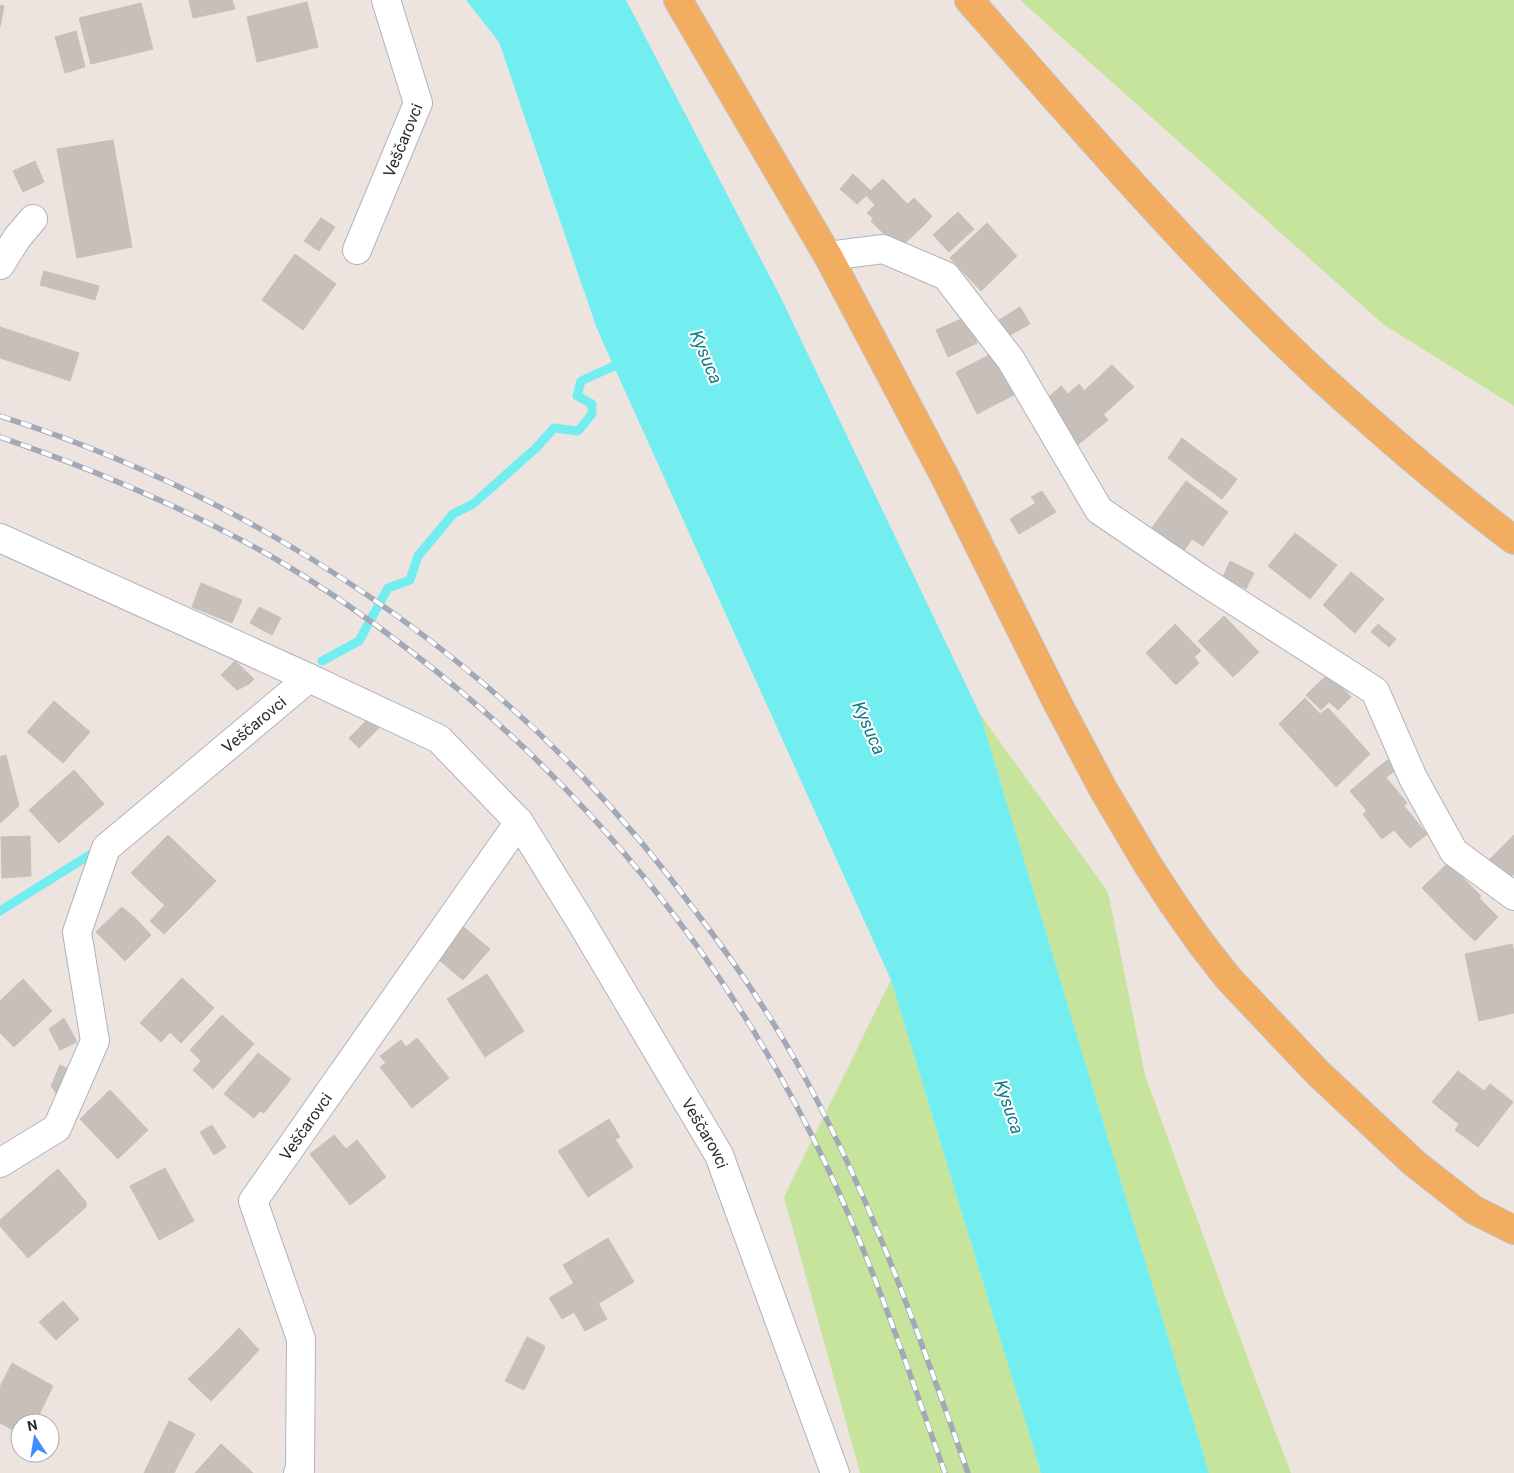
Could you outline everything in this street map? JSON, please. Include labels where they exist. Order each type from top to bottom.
[{"type":"main road","points":[[678,0],[828,256],[945,477],[1058,704],[1103,789],[1174,905],[1228,978],[1318,1073],[1414,1163],[1474,1210],[1513,1225]]},
{"type":"main road","points":[[969,0],[1161,214],[1238,296],[1319,375],[1404,452],[1514,540]]},
{"type":"street","name":"Veščarovci","points":[[357,250],[418,103],[386,0]]},
{"type":"street","points":[[0,265],[17,238],[33,219]]},
{"type":"street","points":[[828,256],[883,248],[946,276],[1011,360],[1100,510],[1199,578],[1375,691],[1414,778],[1454,852],[1514,896]]},
{"type":"street","name":"Veščarovci","points":[[0,538],[439,739],[519,822],[719,1155],[835,1473]]},
{"type":"street","name":"Veščarovci","points":[[0,1163],[57,1128],[95,1041],[77,932],[106,848],[309,678]]},
{"type":"street","name":"Veščarovci","points":[[298,1473],[300,1470],[301,1339],[253,1201],[519,822]]},
{"type":"green space","points":[[1020,0],[1514,0],[1514,406],[1384,325]]},
{"type":"green space","points":[[980,714],[1108,892],[1145,1075],[1291,1473],[1209,1473]]},
{"type":"green space","points":[[891,980],[1041,1473],[860,1473],[784,1197]]},
{"type":"water","name":"Kysuca","points":[[466,0],[626,0],[781,298],[980,714],[1209,1473],[1041,1473],[891,980],[597,329],[499,42]]},
{"type":"building","points":[[189,0],[232,0],[235,9],[193,18]]},
{"type":"building","points":[[307,2],[318,47],[257,62],[247,17]]},
{"type":"building","points":[[141,3],[153,49],[91,64],[79,18]]},
{"type":"building","points":[[0,5],[4,6],[0,27]]},
{"type":"building","points":[[76,31],[85,67],[65,73],[55,37]]},
{"type":"building","points":[[113,140],[132,247],[77,258],[57,149]]},
{"type":"building","points":[[35,161],[44,182],[23,192],[13,171]]},
{"type":"building","points":[[853,174],[871,191],[857,204],[840,189]]},
{"type":"building","points":[[883,179],[926,223],[899,249],[871,221],[873,218],[867,213],[875,205],[866,195]]},
{"type":"building","points":[[914,198],[932,216],[926,223],[907,205]]},
{"type":"building","points":[[958,212],[974,229],[949,252],[933,235]]},
{"type":"building","points":[[321,218],[335,227],[319,251],[304,241]]},
{"type":"building","points":[[987,223],[1017,256],[981,291],[950,258]]},
{"type":"building","points":[[295,254],[336,284],[303,330],[262,300]]},
{"type":"building","points":[[44,271],[99,286],[95,300],[40,285]]},
{"type":"building","points":[[1020,307],[1030,324],[1008,336],[999,320]]},
{"type":"building","points":[[966,317],[977,343],[948,357],[936,330]]},
{"type":"building","points":[[0,327],[79,353],[70,381],[0,358]]},
{"type":"building","points":[[991,354],[1014,395],[977,414],[956,372]]},
{"type":"building","points":[[1112,365],[1134,387],[1103,415],[1084,391]]},
{"type":"building","points":[[1079,384],[1108,420],[1074,448],[1040,405],[1061,386],[1068,394]]},
{"type":"building","points":[[1182,438],[1211,460],[1196,480],[1168,458]]},
{"type":"building","points":[[1211,460],[1237,479],[1222,499],[1196,480]]},
{"type":"building","points":[[1186,481],[1228,512],[1203,546],[1192,539],[1183,552],[1151,529]]},
{"type":"building","points":[[1042,491],[1056,512],[1019,534],[1010,519],[1036,503],[1031,497]]},
{"type":"building","points":[[1295,533],[1337,565],[1310,599],[1268,566]]},
{"type":"building","points":[[1230,561],[1254,573],[1246,589],[1223,577]]},
{"type":"building","points":[[1351,572],[1384,599],[1355,633],[1323,605]]},
{"type":"building","points":[[201,583],[242,600],[232,623],[192,607]]},
{"type":"building","points":[[259,607],[281,618],[272,635],[250,623]]},
{"type":"building","points":[[1224,616],[1259,652],[1233,677],[1198,641]]},
{"type":"building","points":[[1175,624],[1201,651],[1194,657],[1199,663],[1176,685],[1146,653]]},
{"type":"building","points":[[1378,624],[1396,639],[1389,647],[1371,632]]},
{"type":"building","points":[[235,661],[254,679],[237,690],[221,675]]},
{"type":"building","points":[[1328,674],[1343,688],[1321,710],[1306,695]]},
{"type":"building","points":[[1343,688],[1351,697],[1338,710],[1329,702]]},
{"type":"building","points":[[1305,698],[1320,714],[1328,708],[1346,727],[1311,759],[1279,724]]},
{"type":"building","points":[[54,701],[90,732],[63,763],[27,732]]},
{"type":"building","points":[[368,719],[379,728],[359,748],[349,738]]},
{"type":"building","points":[[1346,727],[1370,754],[1336,787],[1311,759]]},
{"type":"building","points":[[6,755],[12,779],[0,782],[0,757]]},
{"type":"building","points":[[1389,759],[1397,769],[1385,778],[1377,768]]},
{"type":"building","points":[[1377,768],[1394,787],[1367,811],[1350,791]]},
{"type":"building","points":[[74,770],[104,804],[59,843],[29,810]]},
{"type":"building","points":[[12,779],[19,806],[0,823],[0,782]]},
{"type":"building","points":[[1394,787],[1407,803],[1375,830],[1363,814]]},
{"type":"building","points":[[1404,806],[1427,834],[1410,848],[1394,830],[1382,839],[1375,830]]},
{"type":"building","points":[[168,835],[216,881],[179,919],[131,873]]},
{"type":"building","points":[[1514,835],[1514,874],[1507,881],[1487,862]]},
{"type":"building","points":[[30,836],[31,876],[2,878],[1,837]]},
{"type":"building","points":[[1448,863],[1481,896],[1456,923],[1422,888]]},
{"type":"building","points":[[1479,898],[1498,917],[1475,941],[1456,923]]},
{"type":"building","points":[[165,905],[179,919],[164,934],[150,921]]},
{"type":"building","points":[[122,907],[136,919],[109,945],[96,932]]},
{"type":"building","points":[[136,919],[151,935],[125,961],[109,945]]},
{"type":"building","points":[[459,923],[490,949],[463,980],[433,955]]},
{"type":"building","points":[[1512,944],[1514,952],[1514,1013],[1479,1021],[1465,954]]},
{"type":"building","points":[[487,974],[524,1031],[485,1057],[447,999]]},
{"type":"building","points":[[182,978],[214,1008],[181,1043],[170,1032],[161,1042],[140,1023]]},
{"type":"building","points":[[23,979],[52,1011],[14,1047],[0,1033],[0,1001]]},
{"type":"building","points":[[222,1015],[254,1044],[213,1089],[193,1070],[201,1061],[190,1050]]},
{"type":"building","points":[[64,1018],[77,1042],[60,1050],[49,1029]]},
{"type":"building","points":[[417,1038],[449,1078],[412,1108],[380,1067],[386,1063],[380,1056],[401,1040],[406,1047]]},
{"type":"building","points":[[258,1053],[291,1079],[264,1113],[260,1111],[254,1118],[224,1094]]},
{"type":"building","points":[[60,1065],[75,1072],[62,1102],[51,1086]]},
{"type":"building","points":[[1458,1071],[1484,1091],[1490,1084],[1513,1102],[1478,1147],[1455,1130],[1459,1124],[1432,1102]]},
{"type":"building","points":[[110,1090],[148,1130],[118,1159],[80,1119]]},
{"type":"building","points":[[609,1119],[620,1137],[615,1139],[633,1167],[588,1197],[558,1151]]},
{"type":"building","points":[[212,1125],[226,1147],[214,1155],[200,1132]]},
{"type":"building","points":[[334,1135],[346,1149],[357,1140],[386,1177],[350,1205],[310,1154]]},
{"type":"building","points":[[165,1168],[194,1221],[159,1240],[130,1186]]},
{"type":"building","points":[[58,1169],[86,1202],[86,1207],[59,1231],[28,1195]]},
{"type":"building","points":[[28,1195],[59,1231],[28,1258],[0,1226],[0,1220]]},
{"type":"building","points":[[608,1238],[634,1282],[589,1309],[563,1265]]},
{"type":"building","points":[[574,1283],[589,1309],[598,1303],[607,1319],[585,1331],[574,1312],[562,1319],[549,1298]]},
{"type":"building","points":[[63,1301],[79,1319],[56,1340],[39,1322]]},
{"type":"building","points":[[239,1328],[259,1350],[235,1376],[214,1354]]},
{"type":"building","points":[[527,1337],[545,1346],[544,1350],[524,1343]]},
{"type":"building","points":[[524,1343],[544,1350],[524,1390],[505,1381]]},
{"type":"building","points":[[214,1354],[235,1376],[211,1401],[188,1379]]},
{"type":"building","points":[[12,1363],[53,1386],[40,1413],[10,1413],[10,1428],[0,1423],[0,1387]]},
{"type":"building","points":[[169,1421],[195,1434],[181,1459],[157,1446]]},
{"type":"building","points":[[221,1444],[253,1473],[195,1473]]},
{"type":"building","points":[[157,1446],[181,1459],[174,1473],[144,1473]]},
{"type":"waterway","points":[[322,661],[359,641],[388,588],[410,580],[418,556],[453,514],[473,504],[536,448],[554,428],[578,431],[592,414],[592,404],[577,396],[581,381],[614,366],[624,364]]},
{"type":"waterway","points":[[0,911],[99,849]]},
{"type":"railway","points":[[0,416],[81,445],[161,478],[238,517],[313,560],[385,608],[455,660],[520,716],[597,792],[626,824],[707,926],[783,1038],[821,1107],[890,1261],[968,1473]]},
{"type":"railway","points":[[0,437],[69,462],[171,505],[237,537],[323,588],[392,637],[475,703],[537,760],[596,821],[650,885],[701,952],[748,1022],[791,1095],[846,1208],[891,1321],[945,1473]]}]
